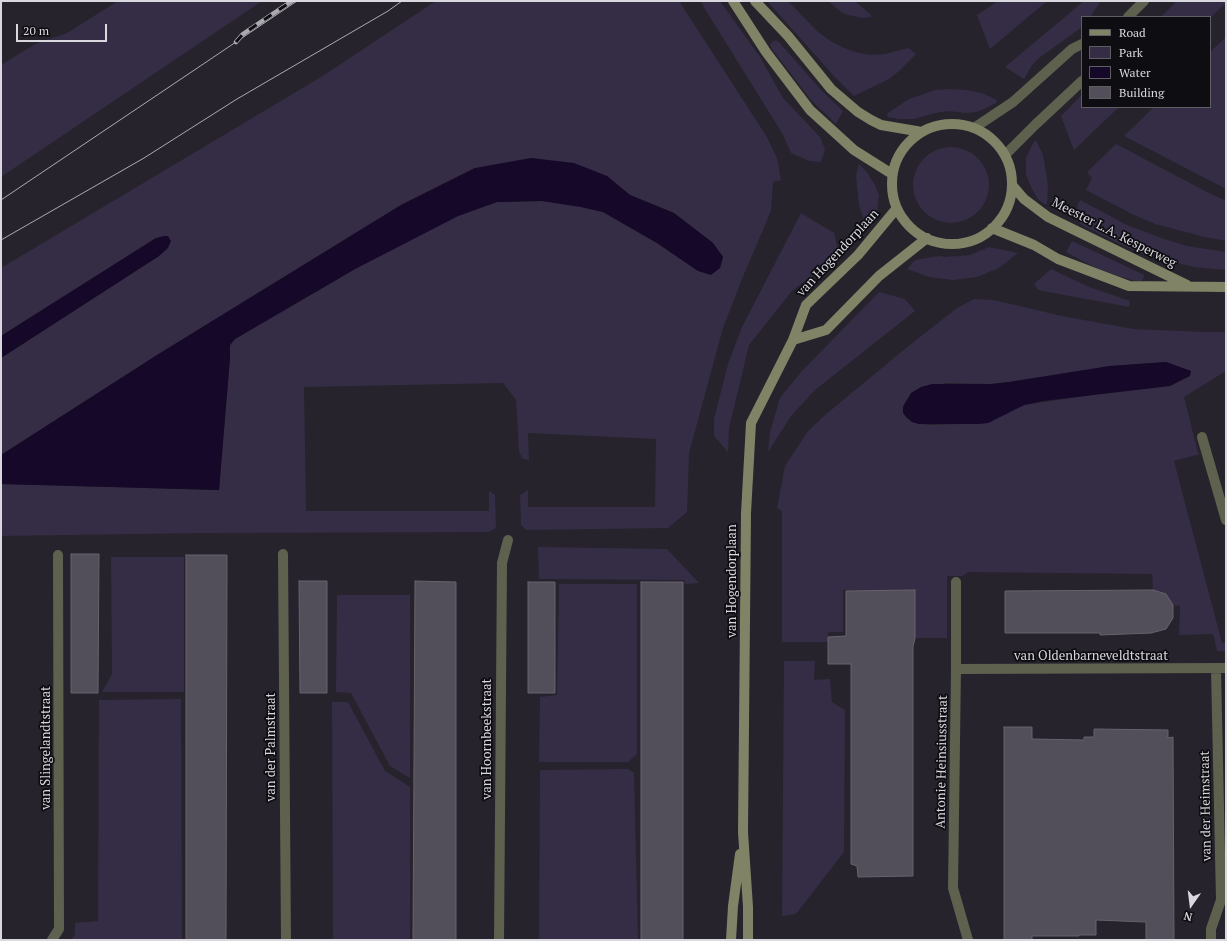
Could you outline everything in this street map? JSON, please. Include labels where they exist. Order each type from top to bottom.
[{"type":"main road","points":[[733,1],[766,52],[810,110],[854,150],[892,174]]},
{"type":"main road","points":[[755,1],[788,36],[831,89],[858,112],[881,125],[922,132]]},
{"type":"main road","points":[[948,124],[965,125],[974,128],[992,139],[1005,155],[1010,169],[1012,185],[1006,209],[992,228],[972,240],[949,244],[927,238],[909,226],[897,208],[893,197],[892,174],[896,161],[902,150],[911,139],[922,132],[930,128],[948,124]]},
{"type":"main road","name":"Meester L.A. Kesperweg","points":[[1012,185],[1024,199],[1048,216],[1188,286]]},
{"type":"main road","name":"van Hogendorplaan","points":[[748,940],[748,906],[743,832],[746,514],[751,423],[793,340],[806,305],[858,255],[897,208]]},
{"type":"main road","name":"Meester L.A. Kesperweg","points":[[992,228],[1034,245],[1058,259],[1129,286],[1226,287]]},
{"type":"main road","points":[[793,340],[826,330],[884,271],[927,238]]},
{"type":"main road","name":"van Hogendorplaan","points":[[731,940],[733,906],[743,832]]},
{"type":"street","points":[[1129,16],[1144,1]]},
{"type":"street","points":[[974,128],[1013,102],[1072,49],[1081,44]]},
{"type":"street","points":[[1005,155],[1081,82]]},
{"type":"street","points":[[1202,437],[1226,520]]},
{"type":"street","name":"van Hoornbeekstraat","points":[[499,940],[502,562],[508,540]]},
{"type":"street","name":"van der Palmstraat","points":[[283,554],[286,940]]},
{"type":"street","name":"van Slingelandtstraat","points":[[52,940],[59,929],[58,555]]},
{"type":"street","name":"Antonie Heinsiusstraat","points":[[956,582],[953,888],[968,940]]},
{"type":"street","name":"van Oldenbarneveldtstraat","points":[[956,669],[1221,668]]},
{"type":"street","name":"van der Heimstraat","points":[[1211,940],[1211,929],[1221,900],[1221,668]]},
{"type":"green space","points":[[118,1],[262,1],[1,177],[1,65],[35,44],[67,33]]},
{"type":"green space","points":[[436,1],[679,1],[767,137],[777,158],[781,180],[773,182],[771,211],[723,328],[689,453],[687,512],[668,528],[526,530],[521,525],[520,495],[528,490],[528,507],[655,507],[656,439],[528,433],[529,460],[523,459],[519,452],[516,400],[503,383],[304,387],[306,511],[489,511],[489,491],[495,495],[496,528],[489,532],[204,533],[1,536],[1,484],[219,490],[230,345],[235,339],[355,269],[458,216],[497,202],[542,201],[581,207],[603,212],[657,243],[698,271],[723,257],[713,243],[674,213],[630,195],[607,176],[475,168],[401,205],[157,355],[1,455],[1,358],[159,256],[156,238],[1,336],[1,268],[321,77]]},
{"type":"green space","points":[[700,1],[720,1],[760,57],[783,98],[820,137],[825,149],[821,162],[809,161],[791,153],[782,133]]},
{"type":"green space","points":[[767,1],[788,1],[817,31],[829,40],[855,52],[870,55],[885,54],[909,48],[916,54],[889,79],[854,96],[833,75]]},
{"type":"green space","points":[[828,1],[855,1],[871,15],[871,17],[863,18],[848,15],[841,12]]},
{"type":"green space","points":[[998,1],[1047,1],[990,49],[977,15]]},
{"type":"green space","points":[[1084,1],[1100,1],[1091,16],[1081,16],[1081,28],[1039,58],[1032,65],[1024,79],[1005,67]]},
{"type":"green space","points":[[1177,1],[1226,1],[1226,3],[1211,17],[1162,16]]},
{"type":"green space","points":[[1226,37],[1226,189],[1124,136],[1153,108],[1211,108],[1211,51]]},
{"type":"green space","points":[[775,40],[779,42],[821,90],[843,111],[836,124],[811,100],[772,49],[770,45]]},
{"type":"green space","points":[[951,89],[982,93],[997,100],[996,103],[976,112],[967,113],[947,111],[914,119],[899,119],[888,117],[887,115],[909,99],[935,90]]},
{"type":"green space","points":[[1081,96],[1081,108],[1118,108],[1074,150],[1061,116]]},
{"type":"green space","points":[[1036,140],[1043,155],[1047,178],[1047,204],[1044,204],[1038,199],[1026,175],[1026,158]]},
{"type":"green space","points":[[1116,144],[1226,201],[1226,241],[1155,224],[1086,190],[1092,178],[1087,172]]},
{"type":"green space","points":[[951,147],[966,150],[978,158],[986,170],[989,185],[986,200],[978,212],[966,220],[951,223],[936,220],[924,212],[916,200],[913,185],[916,170],[924,158],[936,150]]},
{"type":"green space","points":[[859,164],[866,171],[875,185],[879,195],[877,212],[873,224],[867,229],[859,206],[856,176]]},
{"type":"green space","points":[[1080,200],[1127,225],[1164,239],[1187,246],[1226,252],[1226,270],[1193,267],[1140,253],[1118,243],[1080,224],[1077,215],[1077,207]]},
{"type":"green space","points":[[801,213],[834,233],[839,254],[792,291],[749,345],[729,428],[728,452],[714,436],[714,419],[728,364],[742,327]]},
{"type":"green space","points":[[1072,241],[1144,275],[1143,280],[1139,282],[1096,268],[1066,252]]},
{"type":"green space","points":[[989,247],[1018,253],[999,268],[977,277],[953,280],[929,277],[907,269],[915,260],[939,256],[970,255]]},
{"type":"green space","points":[[1051,269],[1089,287],[1130,301],[1129,307],[1038,290],[1034,284]]},
{"type":"green space","points":[[879,292],[905,299],[915,311],[815,390],[791,416],[768,452],[770,432],[780,398],[802,371]]},
{"type":"green space","points":[[974,299],[994,300],[1062,316],[1133,329],[1226,332],[1226,371],[1184,397],[1198,453],[1200,454],[1174,461],[1222,643],[1226,642],[1226,651],[1217,651],[1213,634],[1179,635],[1180,606],[1173,605],[1166,594],[1153,590],[1152,574],[968,572],[963,576],[947,576],[947,638],[915,638],[915,590],[843,590],[843,632],[828,632],[828,642],[782,642],[782,511],[777,508],[785,466],[808,431],[825,415],[957,308]],"holes":[[[1166,362],[1191,371],[1084,396],[1024,405],[988,423],[919,424],[912,422],[903,413],[903,407],[906,400],[946,383],[991,384],[1110,366]]]},
{"type":"green space","points":[[538,547],[667,549],[699,583],[685,584],[684,580],[539,579]]},
{"type":"green space","points":[[111,557],[184,557],[184,692],[102,692],[112,674]]},
{"type":"green space","points":[[559,584],[637,584],[637,754],[628,762],[539,762],[540,697],[557,695]]},
{"type":"green space","points":[[337,595],[410,595],[410,778],[390,766],[351,693],[336,692]]},
{"type":"green space","points":[[784,661],[815,661],[814,680],[830,679],[832,702],[845,710],[844,852],[796,914],[782,916]]},
{"type":"green space","points":[[181,699],[182,940],[71,940],[75,934],[75,923],[98,921],[99,700]]},
{"type":"green space","points":[[332,702],[348,702],[385,771],[410,787],[410,940],[333,940]]},
{"type":"green space","points":[[628,769],[634,773],[638,940],[539,940],[540,770]]},
{"type":"water","points":[[531,158],[574,163],[607,176],[630,195],[674,213],[713,243],[723,257],[720,268],[711,275],[698,271],[657,243],[603,212],[542,201],[497,202],[458,216],[355,269],[235,339],[230,345],[219,490],[1,484],[1,455],[157,355],[401,205],[475,168]]},
{"type":"water","points":[[168,236],[171,241],[168,248],[159,256],[1,358],[1,336],[156,238]]},
{"type":"water","points":[[1166,362],[1191,371],[1190,376],[1170,386],[1043,401],[1024,405],[988,423],[919,424],[912,422],[903,413],[903,407],[911,393],[921,387],[932,384],[991,384],[1110,366]]},
{"type":"building","points":[[71,554],[99,554],[98,693],[71,693]]},
{"type":"building","points":[[186,555],[227,555],[226,940],[186,940]]},
{"type":"building","points":[[299,581],[327,581],[327,693],[300,693]]},
{"type":"building","points":[[415,581],[456,582],[456,940],[413,940]]},
{"type":"building","points":[[528,582],[555,582],[555,693],[528,693]]},
{"type":"building","points":[[641,582],[683,582],[683,940],[641,940]]},
{"type":"building","points":[[915,590],[915,638],[913,647],[913,876],[858,877],[857,866],[851,864],[851,664],[828,664],[828,637],[846,636],[846,591]]},
{"type":"building","points":[[1153,590],[1166,594],[1173,605],[1173,618],[1166,629],[1151,633],[1100,635],[1100,633],[1005,633],[1005,591]]},
{"type":"building","points":[[1004,727],[1032,727],[1032,739],[1084,740],[1084,737],[1094,737],[1094,729],[1168,730],[1168,738],[1173,737],[1174,940],[1146,940],[1146,922],[1096,920],[1096,935],[1032,936],[1032,940],[1004,940]]},
{"type":"tram line","points":[[1,200],[297,1]]},
{"type":"tram line","points":[[1,240],[144,158],[237,99],[388,11],[402,1]]},
{"type":"railway","points":[[236,42],[243,34],[292,1]]}]
